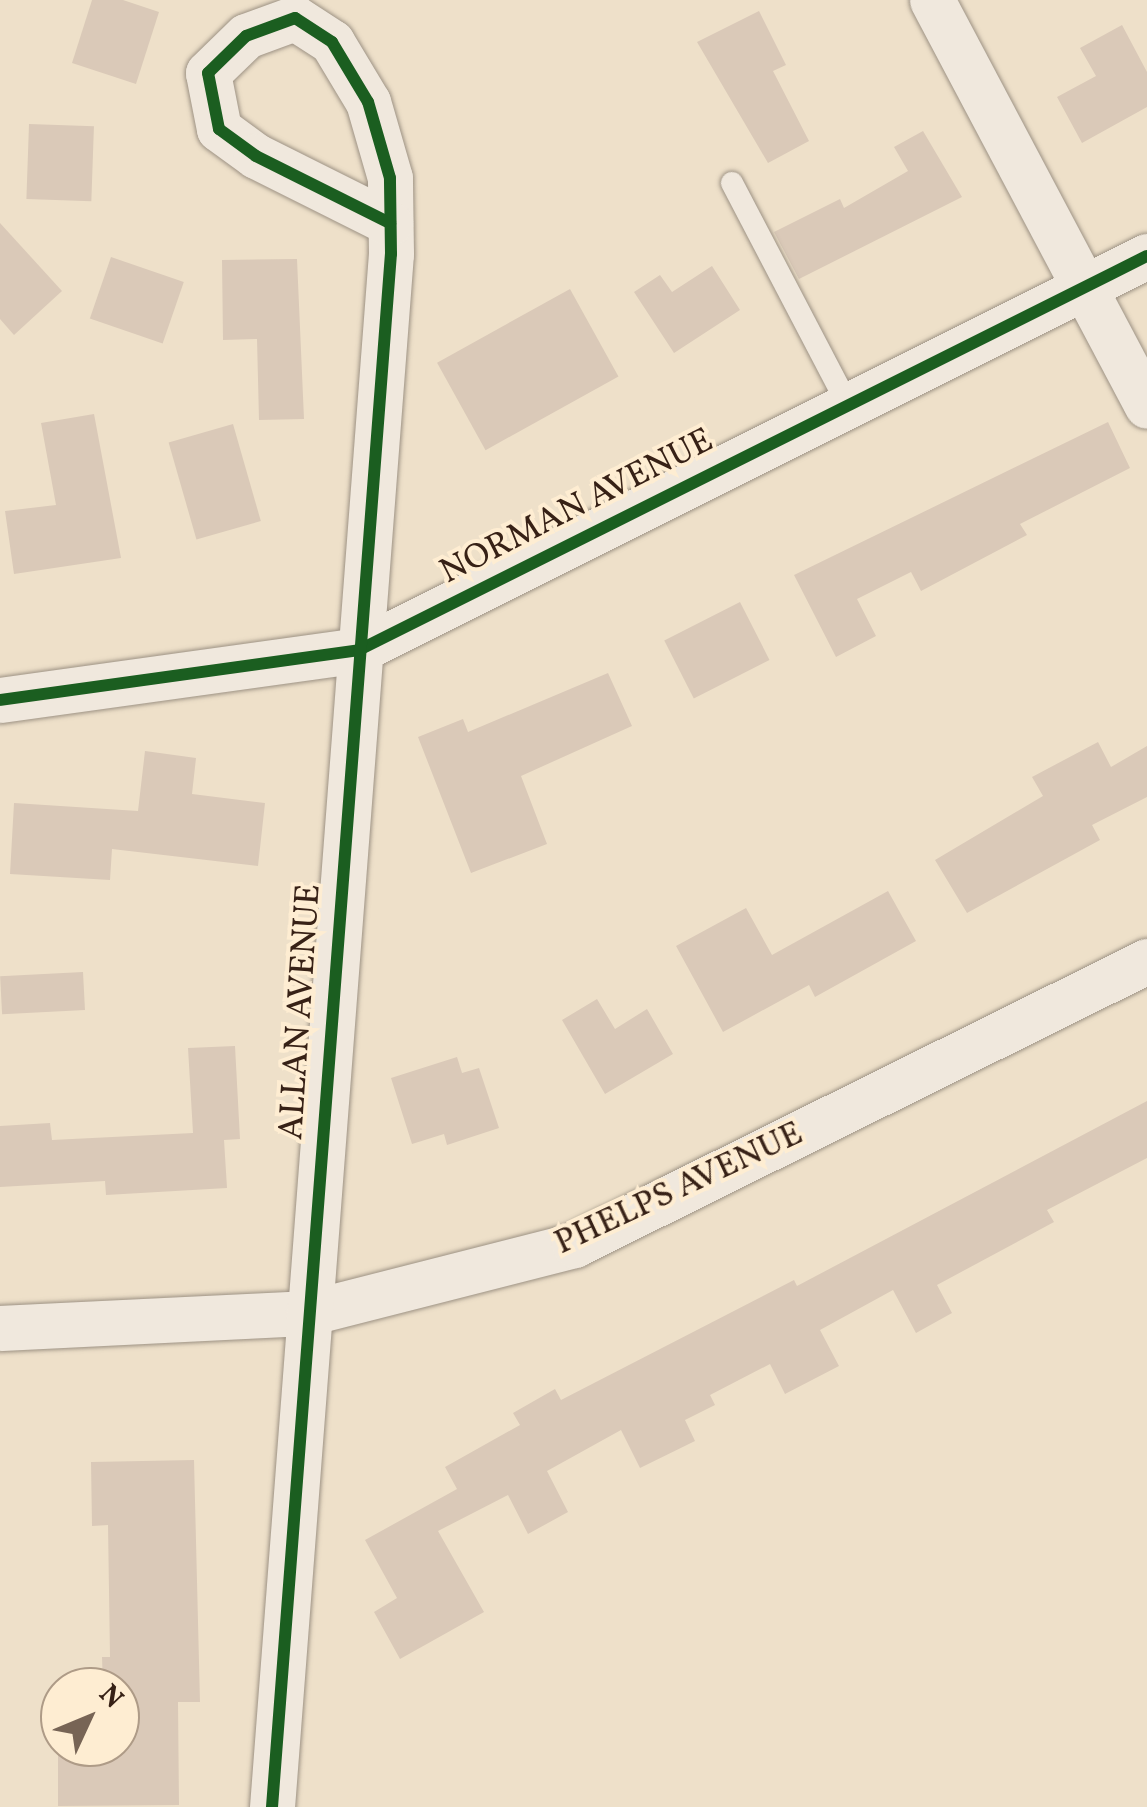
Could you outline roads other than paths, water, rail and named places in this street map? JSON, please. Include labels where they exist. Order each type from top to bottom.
[{"type":"street","points":[[932,0],[1147,406]]},
{"type":"street","name":"ALLAN AVENUE","points":[[272,1807],[390,223],[390,178],[368,102],[332,42],[295,18],[246,36],[208,73],[219,129],[256,156],[390,223]]},
{"type":"street","name":"NORMAN AVENUE","points":[[0,700],[359,650],[1147,256]]},
{"type":"street","name":"PHELPS AVENUE","points":[[0,1328],[308,1312],[574,1245],[1147,961]]},
{"type":"lane","points":[[732,184],[848,406]]}]
